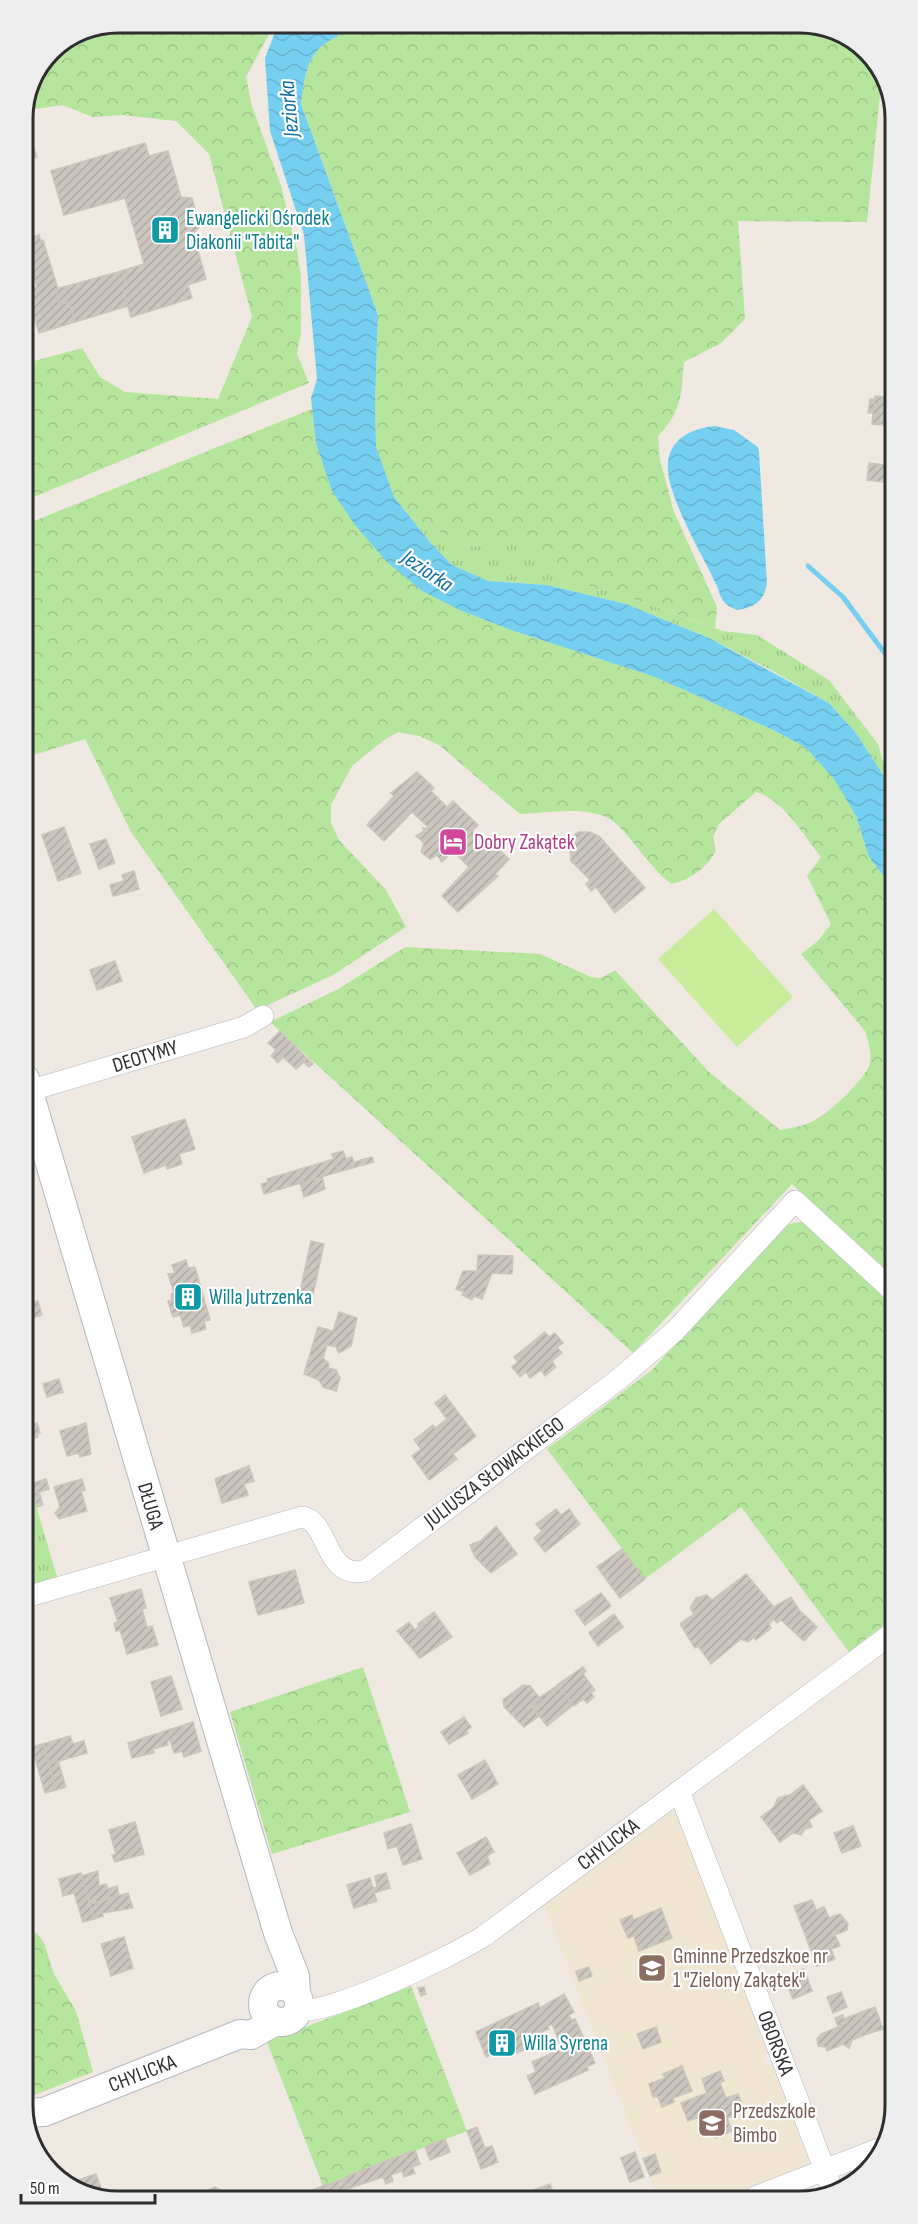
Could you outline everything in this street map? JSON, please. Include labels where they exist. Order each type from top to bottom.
[{"type":"street","name":"DEOTYMY","points":[[33,1085],[244,1027],[263,1016]]},
{"type":"street","name":"DŁUGA","points":[[33,1110],[278,1933],[281,2004]]},
{"type":"street","name":"JULIUSZA SŁOWACKIEGO","points":[[33,1595],[302,1517],[308,1518],[313,1523],[334,1559],[344,1568],[354,1573],[365,1571],[635,1365],[675,1330],[795,1201],[885,1283]]},
{"type":"street","name":"CHYLICKA","points":[[36,2112],[240,2034],[251,2035],[281,2004],[322,2009],[438,1962],[464,1948],[885,1639]]},
{"type":"street","name":"OBORSKA","points":[[679,1791],[831,2185]]},
{"type":"street","points":[[771,2191],[872,2151]]},
{"type":"shaded area","name":"Gminne Przedszkoe nr 1 \"Zielony Zakątek\"","points":[[669,1814],[677,1815],[767,2053],[763,2057],[766,2065],[773,2068],[808,2159],[805,2166],[740,2191],[655,2191],[544,1904]]},
{"type":"green space","points":[[118,33],[270,33],[246,77],[252,106],[281,186],[297,250],[301,276],[301,333],[297,354],[309,383],[33,497],[33,361],[82,348],[100,377],[125,392],[218,399],[252,317],[209,154],[176,121],[122,115],[93,117],[62,105],[34,109],[39,86],[47,71],[71,47],[86,39]]},
{"type":"green space","points":[[344,33],[805,33],[822,36],[842,44],[860,58],[871,71],[880,92],[867,222],[738,221],[745,319],[721,343],[684,362],[676,411],[658,436],[660,460],[674,512],[717,607],[715,628],[608,590],[594,589],[513,538],[469,547],[409,516],[394,497],[376,448],[378,315],[301,104],[311,60],[324,44]]},
{"type":"green space","points":[[312,409],[316,443],[462,611],[514,631],[655,677],[773,730],[805,747],[834,778],[856,816],[869,857],[885,878],[885,1269],[792,1184],[633,1353],[270,1022],[338,989],[405,947],[540,954],[591,977],[601,978],[615,970],[709,1072],[780,1130],[811,1122],[838,1103],[862,1078],[870,1063],[870,1051],[865,1031],[801,954],[818,941],[831,924],[807,876],[821,857],[793,820],[776,803],[756,792],[719,824],[713,837],[716,851],[703,868],[692,876],[672,884],[608,818],[576,811],[520,814],[439,745],[419,736],[398,732],[384,740],[352,766],[331,805],[331,823],[339,840],[386,890],[406,927],[333,975],[257,1010],[131,832],[85,739],[33,755],[33,521]]},
{"type":"green space","points":[[409,516],[469,547],[513,538],[594,589],[608,590],[723,631],[757,635],[829,680],[878,744],[885,766],[885,778],[856,733],[829,703],[771,670],[709,638],[626,604],[547,585],[488,581],[452,565]]},
{"type":"green space","points":[[714,909],[793,997],[737,1047],[658,959]]},
{"type":"green space","points":[[805,1221],[885,1294],[885,1624],[849,1652],[741,1507],[645,1579],[547,1449],[652,1370],[786,1225]]},
{"type":"green space","points":[[33,1495],[57,1577],[33,1584]]},
{"type":"green space","points":[[363,1667],[410,1812],[272,1854],[230,1712]]},
{"type":"green space","points":[[33,1932],[37,1933],[44,1943],[54,1974],[76,2011],[93,2072],[33,2096]]},
{"type":"green space","points":[[411,1986],[467,2131],[323,2186],[267,2042]]},
{"type":"water","name":"Jeziorka","points":[[277,33],[344,33],[324,44],[311,60],[301,104],[378,315],[376,447],[394,497],[430,542],[452,565],[488,581],[547,585],[626,604],[709,638],[829,703],[856,733],[885,778],[885,878],[869,857],[856,816],[834,779],[805,747],[773,730],[655,677],[514,631],[462,611],[422,591],[386,561],[355,525],[332,491],[316,443],[311,398],[317,379],[304,235],[270,131],[265,58],[274,35]]},
{"type":"water","points":[[715,426],[734,430],[758,447],[759,452],[767,584],[757,603],[737,610],[723,601],[678,505],[668,474],[670,453],[679,440],[699,429]]},
{"type":"building","name":"Ewangelicki Ośrodek Diakonii \"Tabita\"","points":[[145,143],[149,156],[168,151],[181,197],[192,198],[200,226],[193,234],[206,279],[188,285],[192,298],[131,317],[122,286],[126,285],[121,271],[144,264],[125,198],[64,215],[51,171]]},
{"type":"building","points":[[33,145],[37,157],[33,158]]},
{"type":"building","points":[[39,235],[41,241],[43,240],[58,289],[56,289],[60,304],[69,302],[75,322],[39,333],[33,313],[33,288],[37,287],[33,274],[33,237]]},
{"type":"building","points":[[122,271],[126,285],[122,286],[128,306],[75,322],[69,302],[60,304],[56,289]]},
{"type":"building","points":[[875,396],[885,397],[885,425],[872,424]]},
{"type":"building","points":[[870,399],[875,399],[873,413],[868,413]]},
{"type":"building","points":[[869,463],[885,465],[885,482],[867,480]]},
{"type":"building","name":"Dobry Zakątek","points":[[417,772],[434,788],[431,791],[447,807],[453,801],[478,825],[472,831],[488,847],[492,843],[509,859],[495,874],[498,876],[458,912],[442,896],[469,867],[453,851],[450,853],[452,855],[442,862],[437,855],[430,859],[421,852],[424,843],[416,836],[424,831],[423,828],[428,827],[412,812],[384,841],[367,825],[394,796],[391,793]]},
{"type":"building","points":[[64,827],[81,873],[58,881],[42,835]]},
{"type":"building","points":[[578,832],[590,832],[600,837],[645,888],[615,913],[596,887],[591,891],[586,884],[590,880],[571,861],[569,840]]},
{"type":"building","points":[[106,839],[115,863],[99,869],[90,844]]},
{"type":"building","points":[[134,871],[139,889],[113,896],[110,885],[124,881],[122,875]]},
{"type":"building","points":[[115,961],[122,981],[97,990],[90,970]]},
{"type":"building","points":[[280,1031],[313,1064],[309,1067],[304,1062],[296,1069],[283,1057],[278,1063],[271,1056],[276,1050],[268,1043]]},
{"type":"building","points":[[185,1119],[195,1149],[179,1154],[182,1164],[167,1169],[166,1165],[144,1173],[132,1137]]},
{"type":"building","points":[[343,1151],[346,1159],[352,1157],[354,1162],[372,1157],[374,1162],[338,1172],[332,1154]]},
{"type":"building","points":[[334,1159],[338,1172],[264,1194],[261,1184],[268,1182],[267,1179]]},
{"type":"building","points":[[322,1177],[325,1189],[304,1197],[300,1183]]},
{"type":"building","points":[[311,1241],[324,1244],[312,1299],[299,1296]]},
{"type":"building","points":[[478,1255],[513,1256],[512,1274],[492,1273],[482,1299],[474,1296],[472,1300],[462,1295],[464,1292],[456,1289],[463,1271],[477,1271]]},
{"type":"building","name":"Willa Jutrzenka","points":[[186,1260],[188,1268],[195,1267],[210,1320],[204,1321],[206,1329],[192,1333],[190,1325],[184,1327],[180,1315],[173,1317],[168,1301],[172,1300],[171,1294],[174,1293],[168,1274],[175,1273],[172,1265]]},
{"type":"building","points":[[38,1301],[42,1315],[33,1318],[33,1302]]},
{"type":"building","points":[[339,1312],[357,1318],[351,1346],[339,1353],[336,1347],[327,1345],[323,1358],[329,1364],[328,1368],[336,1370],[340,1378],[336,1391],[323,1387],[319,1380],[304,1374],[318,1327],[333,1331]]},
{"type":"building","points":[[545,1332],[549,1337],[555,1333],[563,1343],[557,1347],[562,1353],[552,1361],[556,1367],[545,1376],[541,1370],[530,1378],[526,1372],[520,1377],[512,1367],[518,1362],[514,1357]]},
{"type":"building","points":[[59,1379],[63,1392],[47,1397],[43,1384]]},
{"type":"building","points":[[445,1395],[476,1436],[453,1454],[457,1459],[429,1480],[412,1456],[421,1449],[414,1440],[433,1425],[435,1428],[447,1419],[435,1403]]},
{"type":"building","points":[[37,1423],[40,1433],[37,1434],[38,1437],[33,1439],[33,1424]]},
{"type":"building","points":[[86,1423],[91,1454],[80,1457],[78,1453],[67,1456],[60,1431]]},
{"type":"building","points":[[249,1466],[254,1481],[244,1484],[248,1495],[222,1503],[215,1479]]},
{"type":"building","points":[[46,1479],[49,1489],[33,1494],[33,1483]]},
{"type":"building","points":[[82,1479],[85,1490],[81,1491],[87,1511],[59,1519],[55,1513],[60,1507],[54,1487]]},
{"type":"building","points":[[39,1492],[43,1505],[37,1507],[33,1494]]},
{"type":"building","points":[[556,1509],[561,1515],[569,1509],[580,1524],[545,1552],[534,1538],[542,1531],[536,1524]]},
{"type":"building","points":[[496,1526],[517,1554],[491,1573],[475,1557],[470,1545],[480,1541]]},
{"type":"building","points":[[622,1549],[645,1579],[620,1598],[597,1567]]},
{"type":"building","points":[[295,1570],[304,1603],[258,1615],[249,1582]]},
{"type":"building","points":[[746,1574],[774,1607],[791,1597],[799,1610],[817,1627],[804,1641],[781,1620],[777,1623],[774,1619],[769,1624],[771,1628],[756,1640],[754,1637],[748,1642],[741,1639],[711,1664],[698,1646],[695,1648],[680,1624],[694,1614],[690,1608],[696,1598],[707,1595],[712,1600]]},
{"type":"building","points":[[141,1589],[146,1608],[142,1609],[147,1627],[152,1626],[158,1645],[127,1654],[120,1630],[116,1631],[114,1623],[118,1622],[110,1598]]},
{"type":"building","points":[[601,1593],[611,1606],[585,1625],[575,1611]]},
{"type":"building","points":[[434,1612],[452,1637],[420,1658],[397,1631],[409,1622],[415,1630],[418,1624]]},
{"type":"building","points":[[614,1614],[623,1627],[598,1646],[589,1633]]},
{"type":"building","points":[[583,1667],[586,1671],[583,1674],[595,1690],[591,1693],[594,1697],[587,1703],[583,1699],[574,1706],[557,1685]]},
{"type":"building","points":[[171,1676],[182,1709],[161,1716],[151,1682]]},
{"type":"building","points":[[523,1685],[530,1686],[542,1701],[533,1708],[539,1716],[524,1727],[504,1707],[503,1700]]},
{"type":"building","points":[[558,1685],[573,1705],[547,1726],[533,1708],[542,1701],[539,1698]]},
{"type":"building","points":[[464,1717],[471,1727],[466,1731],[468,1733],[449,1744],[441,1732]]},
{"type":"building","points":[[193,1722],[201,1751],[184,1757],[182,1751],[174,1753],[170,1740],[167,1741],[168,1745],[153,1749],[154,1753],[132,1758],[128,1743]]},
{"type":"building","points":[[70,1736],[73,1744],[84,1741],[87,1753],[49,1764],[43,1744]]},
{"type":"building","points":[[43,1744],[56,1790],[45,1793],[33,1747]]},
{"type":"building","points":[[485,1760],[498,1784],[472,1799],[458,1775]]},
{"type":"building","points":[[58,1761],[66,1787],[56,1790],[49,1764]]},
{"type":"building","points":[[803,1785],[822,1811],[809,1820],[812,1827],[805,1829],[801,1835],[793,1833],[780,1842],[761,1817],[774,1807],[778,1798],[790,1795]]},
{"type":"building","points":[[135,1822],[144,1854],[115,1862],[112,1855],[116,1854],[109,1830]]},
{"type":"building","points":[[411,1824],[422,1859],[403,1865],[397,1846],[388,1849],[384,1833]]},
{"type":"building","points":[[853,1826],[861,1846],[842,1853],[834,1833]]},
{"type":"building","points":[[486,1837],[494,1852],[487,1856],[490,1864],[470,1875],[457,1853]]},
{"type":"building","points":[[98,1871],[99,1886],[106,1884],[108,1889],[117,1886],[119,1895],[90,1904],[81,1876]]},
{"type":"building","points":[[81,1873],[94,1919],[83,1922],[74,1893],[63,1896],[59,1879]]},
{"type":"building","points":[[386,1873],[390,1888],[374,1893],[377,1901],[354,1908],[347,1885],[370,1878],[373,1888],[377,1887],[375,1876]]},
{"type":"building","points":[[128,1893],[133,1908],[102,1913],[103,1916],[94,1919],[90,1904]]},
{"type":"building","points":[[812,1900],[816,1910],[824,1907],[829,1918],[840,1914],[848,1924],[847,1930],[835,1935],[840,1946],[831,1949],[835,1959],[817,1966],[794,1906]]},
{"type":"building","points":[[661,1908],[672,1938],[639,1951],[634,1936],[628,1938],[620,1920],[632,1915],[633,1920]]},
{"type":"building","points":[[124,1937],[133,1968],[111,1976],[101,1944]]},
{"type":"building","points":[[589,1967],[592,1976],[579,1981],[576,1971]]},
{"type":"building","points":[[804,1969],[812,1991],[793,1999],[784,1977]]},
{"type":"building","points":[[424,1987],[426,1994],[421,1996],[418,1988]]},
{"type":"building","points":[[841,1992],[847,2007],[833,2013],[827,1997]]},
{"type":"building","name":"Willa Syrena","points":[[564,1994],[574,2012],[569,2015],[571,2020],[575,2019],[595,2063],[587,2067],[588,2070],[535,2094],[527,2076],[536,2072],[532,2062],[562,2049],[552,2024],[548,2026],[549,2029],[522,2040],[526,2049],[516,2053],[513,2045],[486,2057],[476,2032],[538,2003],[540,2008]]},
{"type":"building","points":[[875,2007],[883,2029],[867,2034],[859,2013]]},
{"type":"building","points":[[859,2013],[867,2034],[852,2040],[849,2048],[843,2044],[827,2051],[826,2047],[818,2046],[817,2039],[821,2034],[838,2027],[835,2018],[843,2015],[844,2019]]},
{"type":"building","points":[[656,2027],[661,2042],[643,2049],[637,2034]]},
{"type":"building","points":[[682,2066],[692,2091],[673,2098],[674,2102],[662,2107],[658,2097],[653,2097],[649,2084],[665,2078],[663,2074]]},
{"type":"building","points":[[720,2071],[724,2081],[720,2083],[726,2098],[738,2094],[745,2111],[727,2118],[732,2131],[715,2138],[707,2118],[708,2114],[688,2121],[681,2103],[707,2093],[702,2079]]},
{"type":"building","points":[[477,2127],[485,2148],[492,2146],[498,2162],[481,2169],[467,2131]]},
{"type":"building","points":[[445,2139],[450,2152],[430,2160],[425,2147]]},
{"type":"building","points":[[415,2150],[420,2164],[412,2167],[415,2173],[404,2177],[402,2171],[391,2175],[393,2181],[386,2184],[383,2177],[347,2189],[344,2179],[350,2175]]},
{"type":"building","points":[[635,2152],[644,2177],[630,2182],[621,2158]]},
{"type":"building","points":[[655,2154],[661,2172],[650,2176],[643,2159]]},
{"type":"building","points":[[96,2174],[101,2189],[91,2186],[77,2180]]},
{"type":"building","points":[[344,2179],[348,2191],[325,2191],[323,2186]]},
{"type":"building","points":[[550,2184],[553,2191],[531,2191]]},
{"type":"building","points":[[323,2186],[325,2191],[310,2191]]},
{"type":"building","points":[[215,2187],[223,2191],[205,2191]]},
{"type":"waterway","points":[[808,566],[843,597],[885,654]]},
{"type":"place","name":"Ewangelicki Ośrodek Diakonii \"Tabita\"","points":[[165,230]]},
{"type":"place","name":"Dobry Zakątek","points":[[453,842]]},
{"type":"place","name":"Willa Jutrzenka","points":[[188,1297]]},
{"type":"place","name":"Gminne Przedszkoe nr 1 \"Zielony Zakątek\"","points":[[652,1968]]},
{"type":"place","name":"Willa Syrena","points":[[502,2043]]},
{"type":"place","name":"Przedszkole Bimbo","points":[[712,2123]]}]
